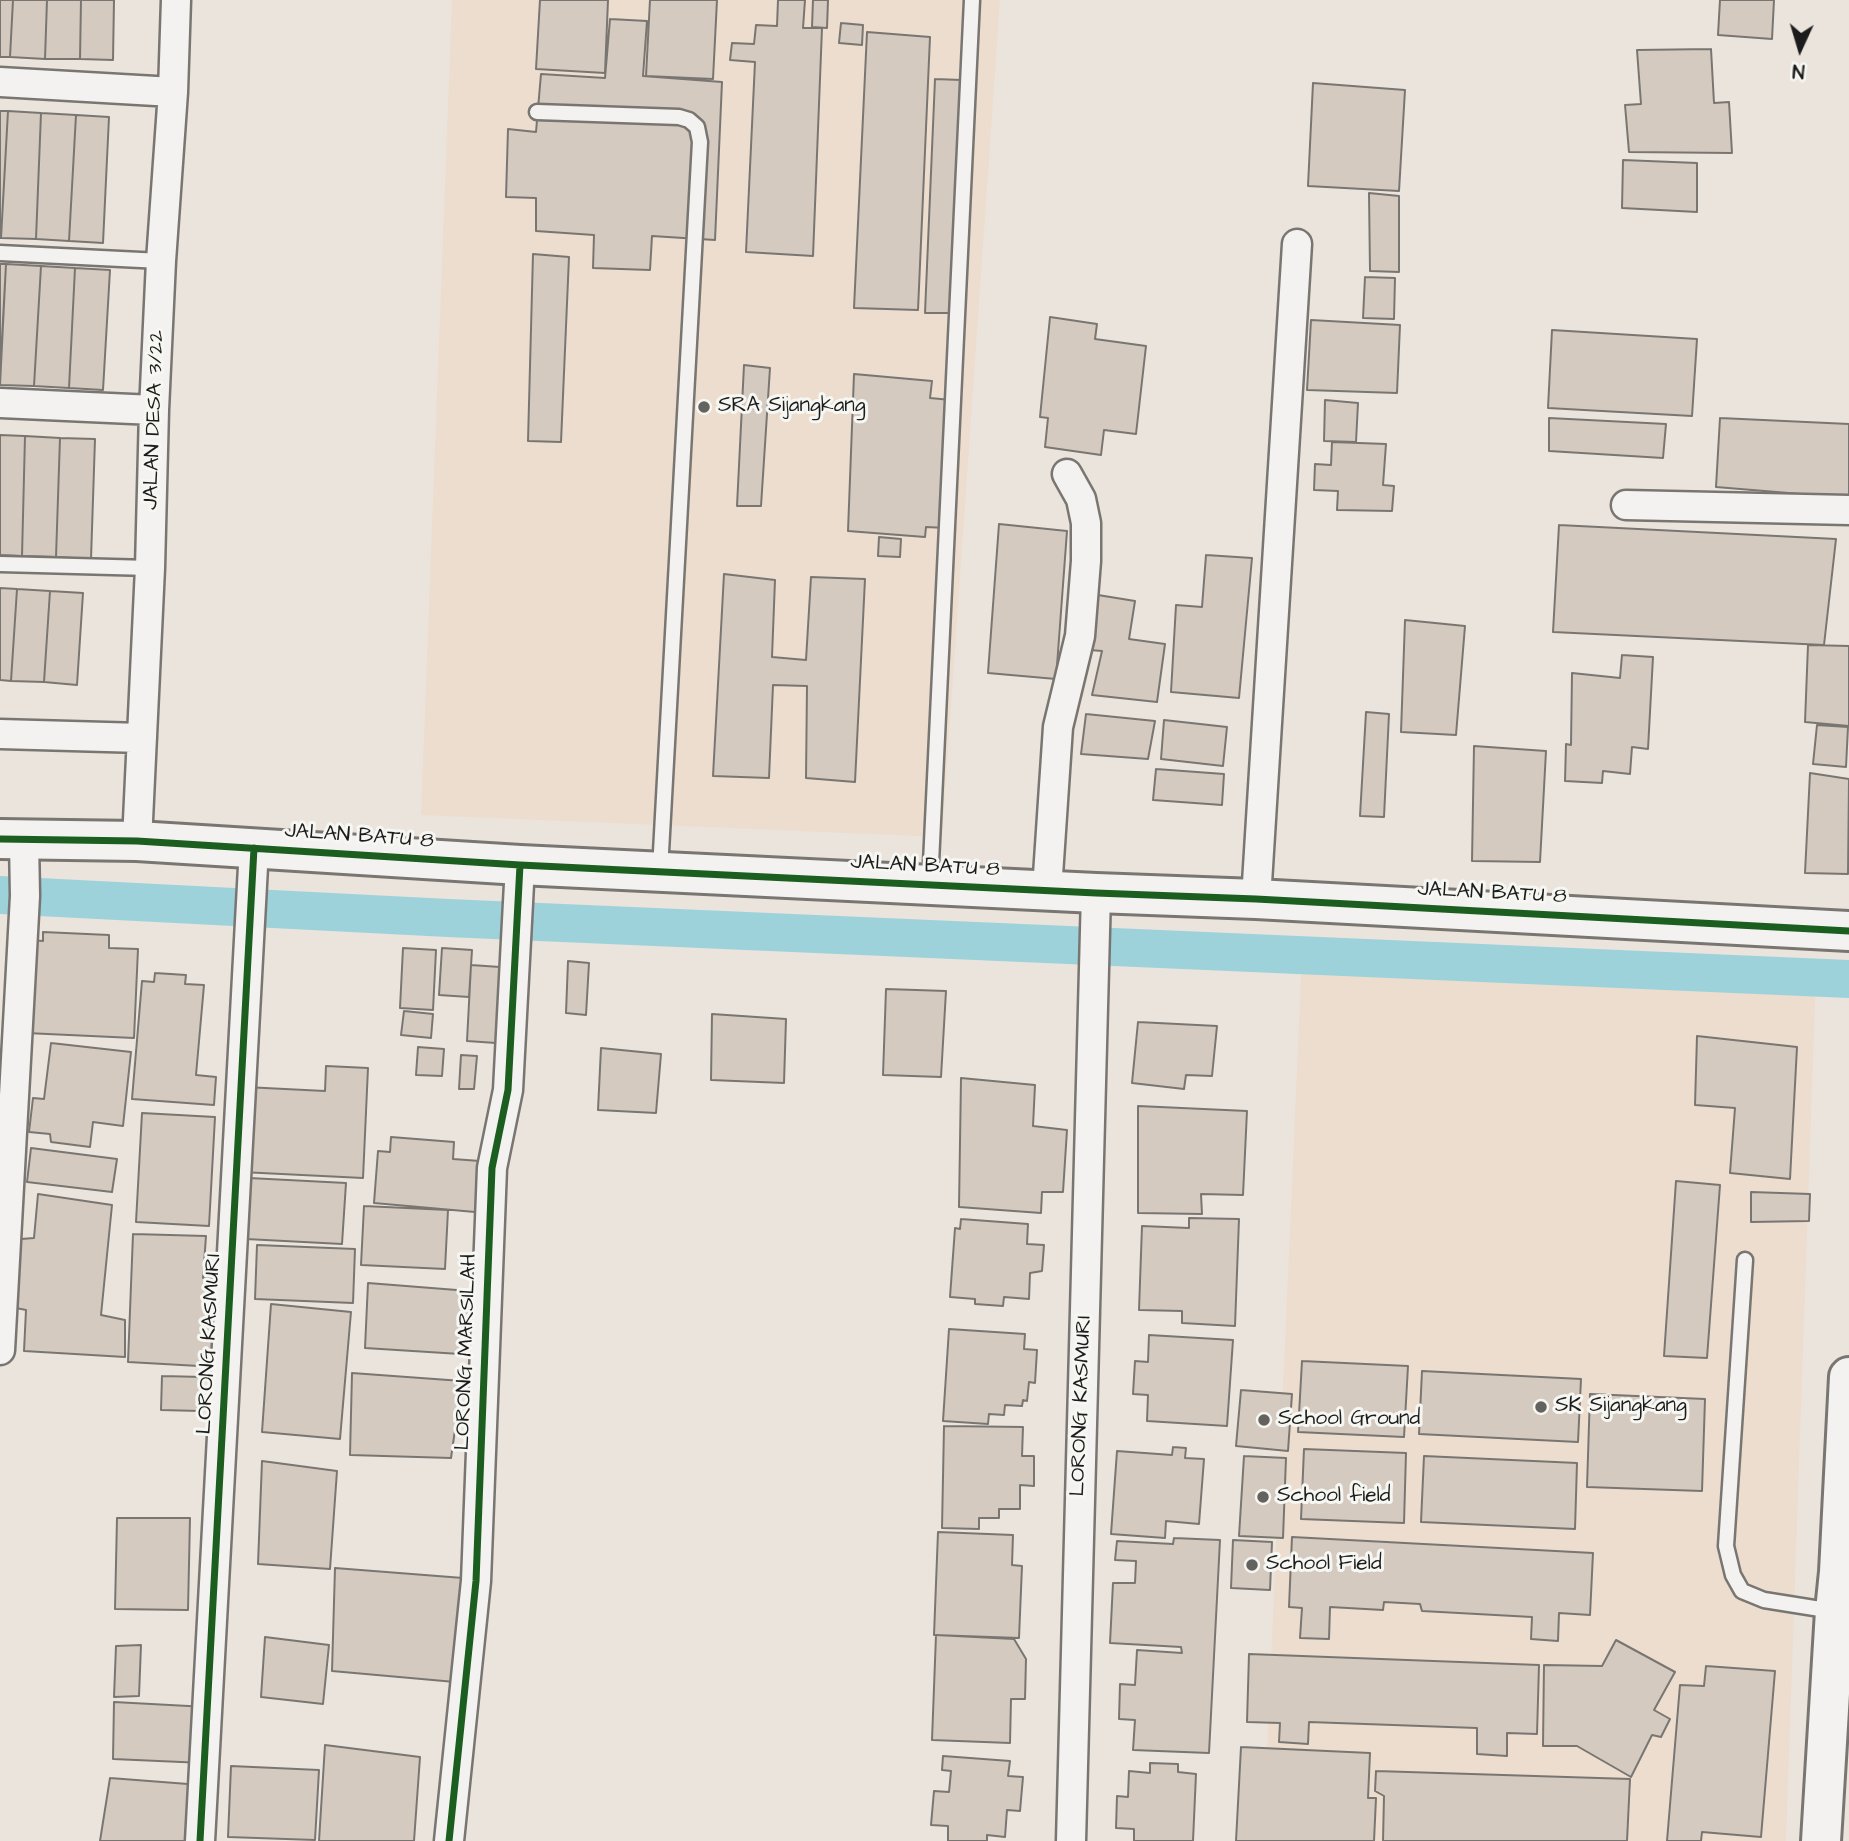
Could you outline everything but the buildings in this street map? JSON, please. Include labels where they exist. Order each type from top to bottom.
[{"type":"street","name":"JALAN DESA 3/22","points":[[137,841],[150,568],[154,410],[176,0]]},
{"type":"street","points":[[0,82],[173,92]]},
{"type":"street","points":[[1256,899],[1297,244]]},
{"type":"street","points":[[0,403],[154,410]]},
{"type":"street","points":[[1047,890],[1058,727],[1080,636],[1086,561],[1086,523],[1081,499],[1067,474]]},
{"type":"street","points":[[1626,505],[1849,510]]},
{"type":"street","points":[[0,734],[142,738]]},
{"type":"street","name":"JALAN BATU 8","points":[[17,846],[137,841],[253,862],[520,865],[1047,890],[1095,905],[1256,899],[1849,931]]},
{"type":"street","points":[[0,1350],[25,896],[17,846]]},
{"type":"street","name":"LORONG KASMURI","points":[[200,1841],[253,862]]},
{"type":"street","name":"LORONG MARSILAH","points":[[449,1841],[476,1581],[492,1168],[508,1090],[520,865]]},
{"type":"street","name":"LORONG KASMURI","points":[[1071,1841],[1095,905]]},
{"type":"street","points":[[1821,1841],[1835,1611],[1844,1572],[1849,1377]]},
{"type":"lane","points":[[930,885],[972,0]]},
{"type":"lane","points":[[537,112],[679,117],[689,120],[697,127],[700,142],[660,872]]},
{"type":"lane","points":[[0,253],[161,261]]},
{"type":"lane","points":[[0,564],[150,568]]},
{"type":"lane","points":[[1745,1260],[1726,1546],[1733,1575],[1742,1591],[1764,1600],[1835,1611]]},
{"type":"shaded area","name":"SRA Sijangkang","points":[[452,0],[1000,0],[942,837],[421,815]]},
{"type":"shaded area","name":"SK Sijangkang","points":[[1302,956],[1816,973],[1786,1841],[1263,1841]]},
{"type":"waterway","points":[[0,895],[448,918],[1849,979]]},
{"type":"cycle path","points":[[0,839],[137,841],[520,865],[1256,899],[1849,931]]},
{"type":"cycle path","points":[[200,1841],[254,848]]},
{"type":"cycle path","points":[[449,1841],[476,1581],[492,1168],[508,1090],[520,865]]},
{"type":"place","name":"SRA Sijangkang","points":[[704,407]]},
{"type":"place","name":"SK Sijangkang","points":[[1541,1407]]},
{"type":"place","name":"School Ground","points":[[1264,1420]]},
{"type":"place","name":"School field","points":[[1263,1497]]},
{"type":"place","name":"School Field","points":[[1252,1565]]}]
